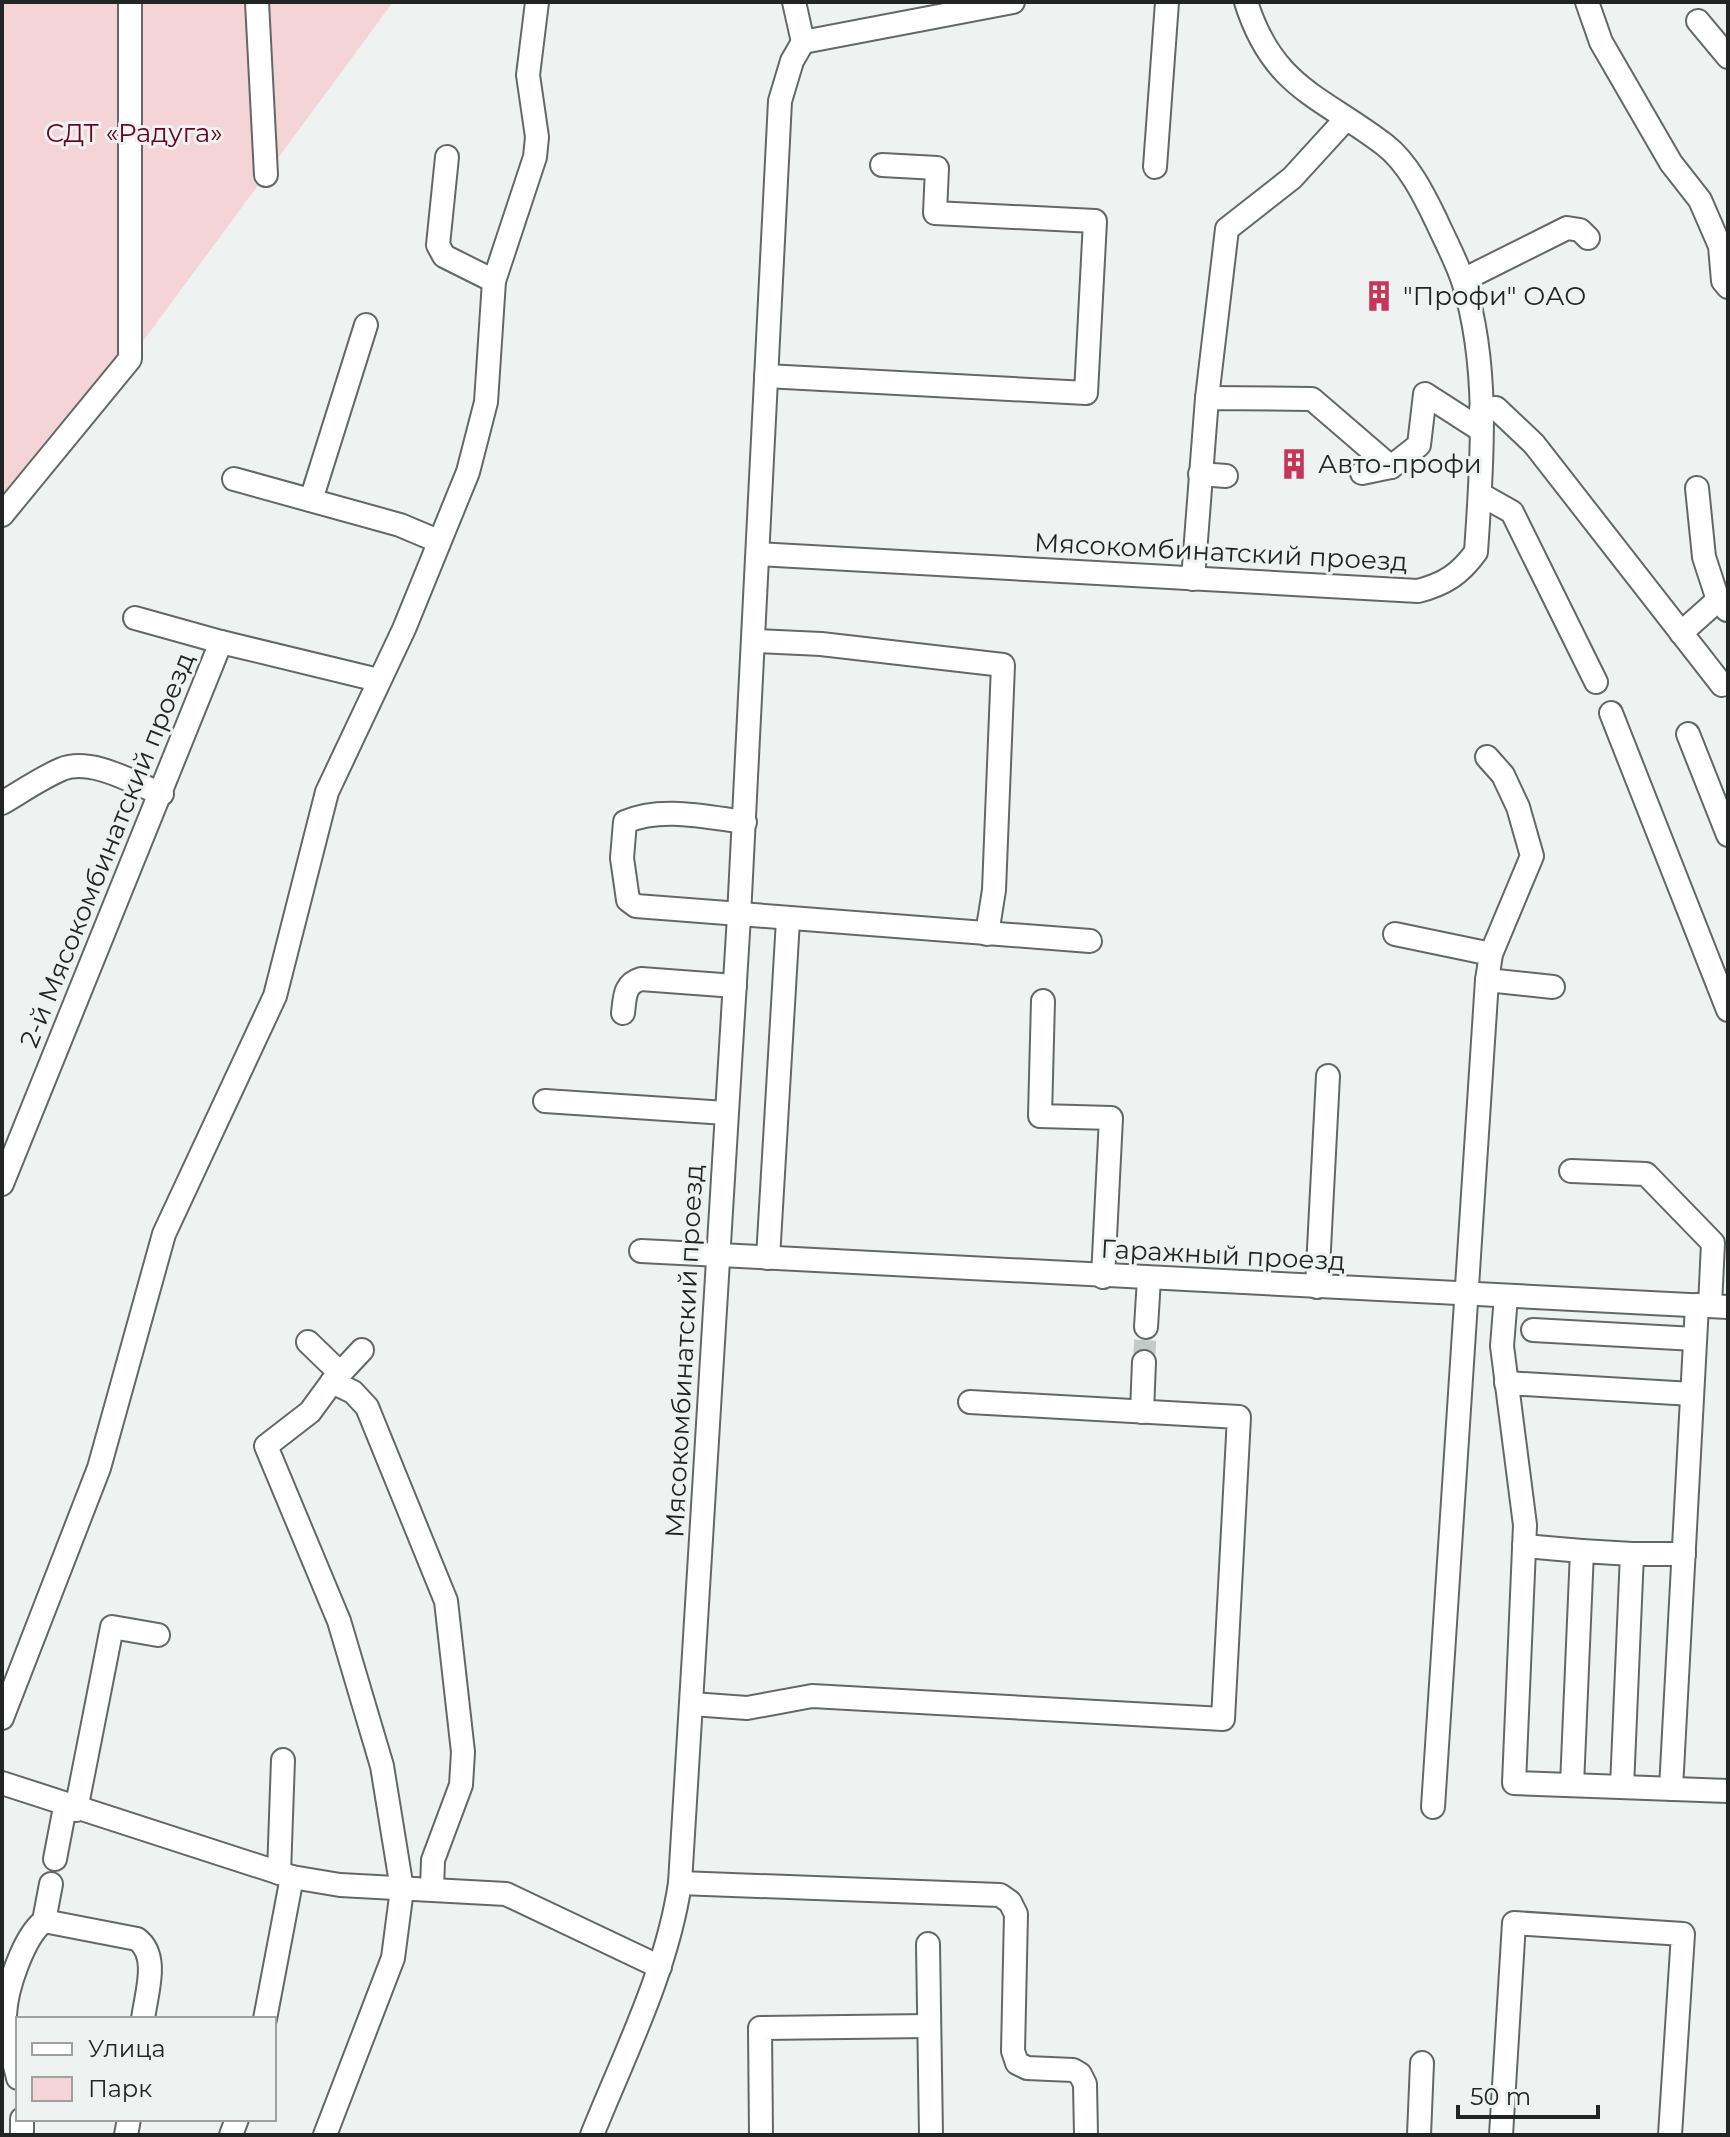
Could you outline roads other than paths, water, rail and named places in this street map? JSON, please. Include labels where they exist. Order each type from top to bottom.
[{"type":"street","points":[[2,515],[130,359],[130,2]]},
{"type":"street","points":[[257,2],[266,175]]},
{"type":"street","points":[[2,1718],[99,1468],[164,1234],[275,996],[327,792],[404,629],[468,472],[486,402],[494,281],[535,157],[537,137],[528,75],[537,2]]},
{"type":"street","points":[[794,2],[803,42],[1013,2]]},
{"type":"street","points":[[1155,167],[1167,2]]},
{"type":"street","name":"Мясокомбинатский проезд","points":[[758,554],[1418,591],[1443,584],[1463,569],[1476,552],[1481,420],[1474,331],[1463,280],[1423,192],[1388,147],[1305,94],[1274,62],[1254,26],[1246,2]]},
{"type":"street","points":[[1587,2],[1601,42],[1671,163],[1700,200],[1720,246],[1723,281],[1728,287]]},
{"type":"street","points":[[1698,21],[1728,57]]},
{"type":"street","name":"Мясокомбинатский проезд","points":[[592,2135],[674,1929],[680,1883],[716,1255],[745,822],[780,101],[792,61],[803,42]]},
{"type":"street","points":[[1193,579],[1207,398],[1227,229],[1292,178],[1345,120]]},
{"type":"street","points":[[447,157],[438,245],[444,256],[494,281]]},
{"type":"street","points":[[766,376],[1086,393],[1095,221],[935,213],[937,168],[882,165]]},
{"type":"street","points":[[1463,280],[1567,228],[1580,230],[1588,238]]},
{"type":"street","points":[[311,500],[366,325]]},
{"type":"street","points":[[1362,473],[1391,467],[1419,445],[1425,394],[1481,420],[1496,408],[1534,444],[1722,685]]},
{"type":"street","points":[[1207,398],[1312,399],[1391,467]]},
{"type":"street","points":[[1200,474],[1226,476]]},
{"type":"street","points":[[234,479],[400,525],[438,541]]},
{"type":"street","points":[[1681,633],[1723,605],[1704,557],[1697,488]]},
{"type":"street","points":[[1480,494],[1512,512],[1596,682]]},
{"type":"street","points":[[135,618],[221,642]]},
{"type":"street","points":[[755,641],[821,644],[1003,665],[994,890],[987,934]]},
{"type":"street","name":"2-й Мясокомбинатский проезд","points":[[2,1184],[221,642],[378,680]]},
{"type":"street","points":[[1611,713],[1728,1010]]},
{"type":"street","points":[[1688,734],[1728,835]]},
{"type":"street","points":[[1433,1807],[1487,980],[1491,954],[1532,856],[1518,807],[1503,775],[1487,757]]},
{"type":"street","points":[[2,803],[63,769],[75,766],[94,768],[162,794]]},
{"type":"street","points":[[745,822],[679,814],[641,815],[625,822],[622,827],[628,900],[636,906],[739,916],[1090,941]]},
{"type":"street","points":[[768,1258],[788,920]]},
{"type":"street","points":[[1395,934],[1491,954]]},
{"type":"street","points":[[623,1013],[626,991],[632,982],[641,979],[735,986]]},
{"type":"street","points":[[1487,980],[1553,987]]},
{"type":"street","points":[[1043,1001],[1040,1116],[1111,1118],[1103,1277]]},
{"type":"street","points":[[1317,1287],[1328,1076]]},
{"type":"street","points":[[545,1101],[726,1113]]},
{"type":"street","points":[[1571,1171],[1646,1174],[1713,1243],[1712,1306],[1695,1339],[1671,1789]]},
{"type":"street","name":"Гаражный проезд","points":[[641,1251],[1712,1306]]},
{"type":"street","points":[[1146,1327],[1149,1279]]},
{"type":"street","points":[[1506,1296],[1502,1346],[1525,1525],[1514,1783],[1728,1791]]},
{"type":"street","points":[[1533,1330],[1695,1339]]},
{"type":"street","points":[[308,1342],[336,1378],[367,1407],[446,1601],[463,1752],[462,1774],[461,1785],[433,1860],[432,1889]]},
{"type":"street","points":[[325,2135],[393,1958],[402,1889],[382,1766],[339,1621],[266,1446],[310,1412],[362,1350]]},
{"type":"street","points":[[1142,1412],[1144,1362]]},
{"type":"street","points":[[1506,1383],[1692,1394]]},
{"type":"street","points":[[692,1704],[747,1708],[812,1696],[1223,1719],[1239,1417],[970,1402]]},
{"type":"street","points":[[1524,1546],[1632,1554],[1684,1554]]},
{"type":"street","points":[[1572,1785],[1582,1551]]},
{"type":"street","points":[[1622,1787],[1632,1554]]},
{"type":"street","points":[[55,1859],[112,1627],[158,1635]]},
{"type":"street","points":[[265,2017],[285,1875],[283,1760]]},
{"type":"street","points":[[2,1783],[70,1808],[285,1875],[402,1889],[506,1894],[660,1967]]},
{"type":"street","points":[[680,1883],[1000,1895],[1010,1902],[1016,1914],[1013,2051],[1017,2063],[1027,2068],[1073,2070],[1080,2074],[1085,2084],[1086,2135]]},
{"type":"street","points":[[16,2068],[5,2015],[23,1950],[34,1929],[44,1921],[51,1884]]},
{"type":"street","points":[[44,1921],[137,1939],[147,1947],[151,1959],[143,2017]]},
{"type":"street","points":[[1501,2135],[1514,1923],[1683,1934],[1670,2135]]},
{"type":"street","points":[[928,1944],[931,2135]]},
{"type":"street","points":[[761,2135],[760,2028],[929,2026]]},
{"type":"street","points":[[1419,2135],[1422,2063]]},
{"type":"tunnel","points":[[1144,1362],[1146,1327]]},
{"type":"place","name":"\"Профи\" ОАО","points":[[1379,296]]},
{"type":"place","name":"Авто-профи","points":[[1294,464]]},
{"type":"park label","name":"СДТ «Радуга»","points":[[134,133]]}]
